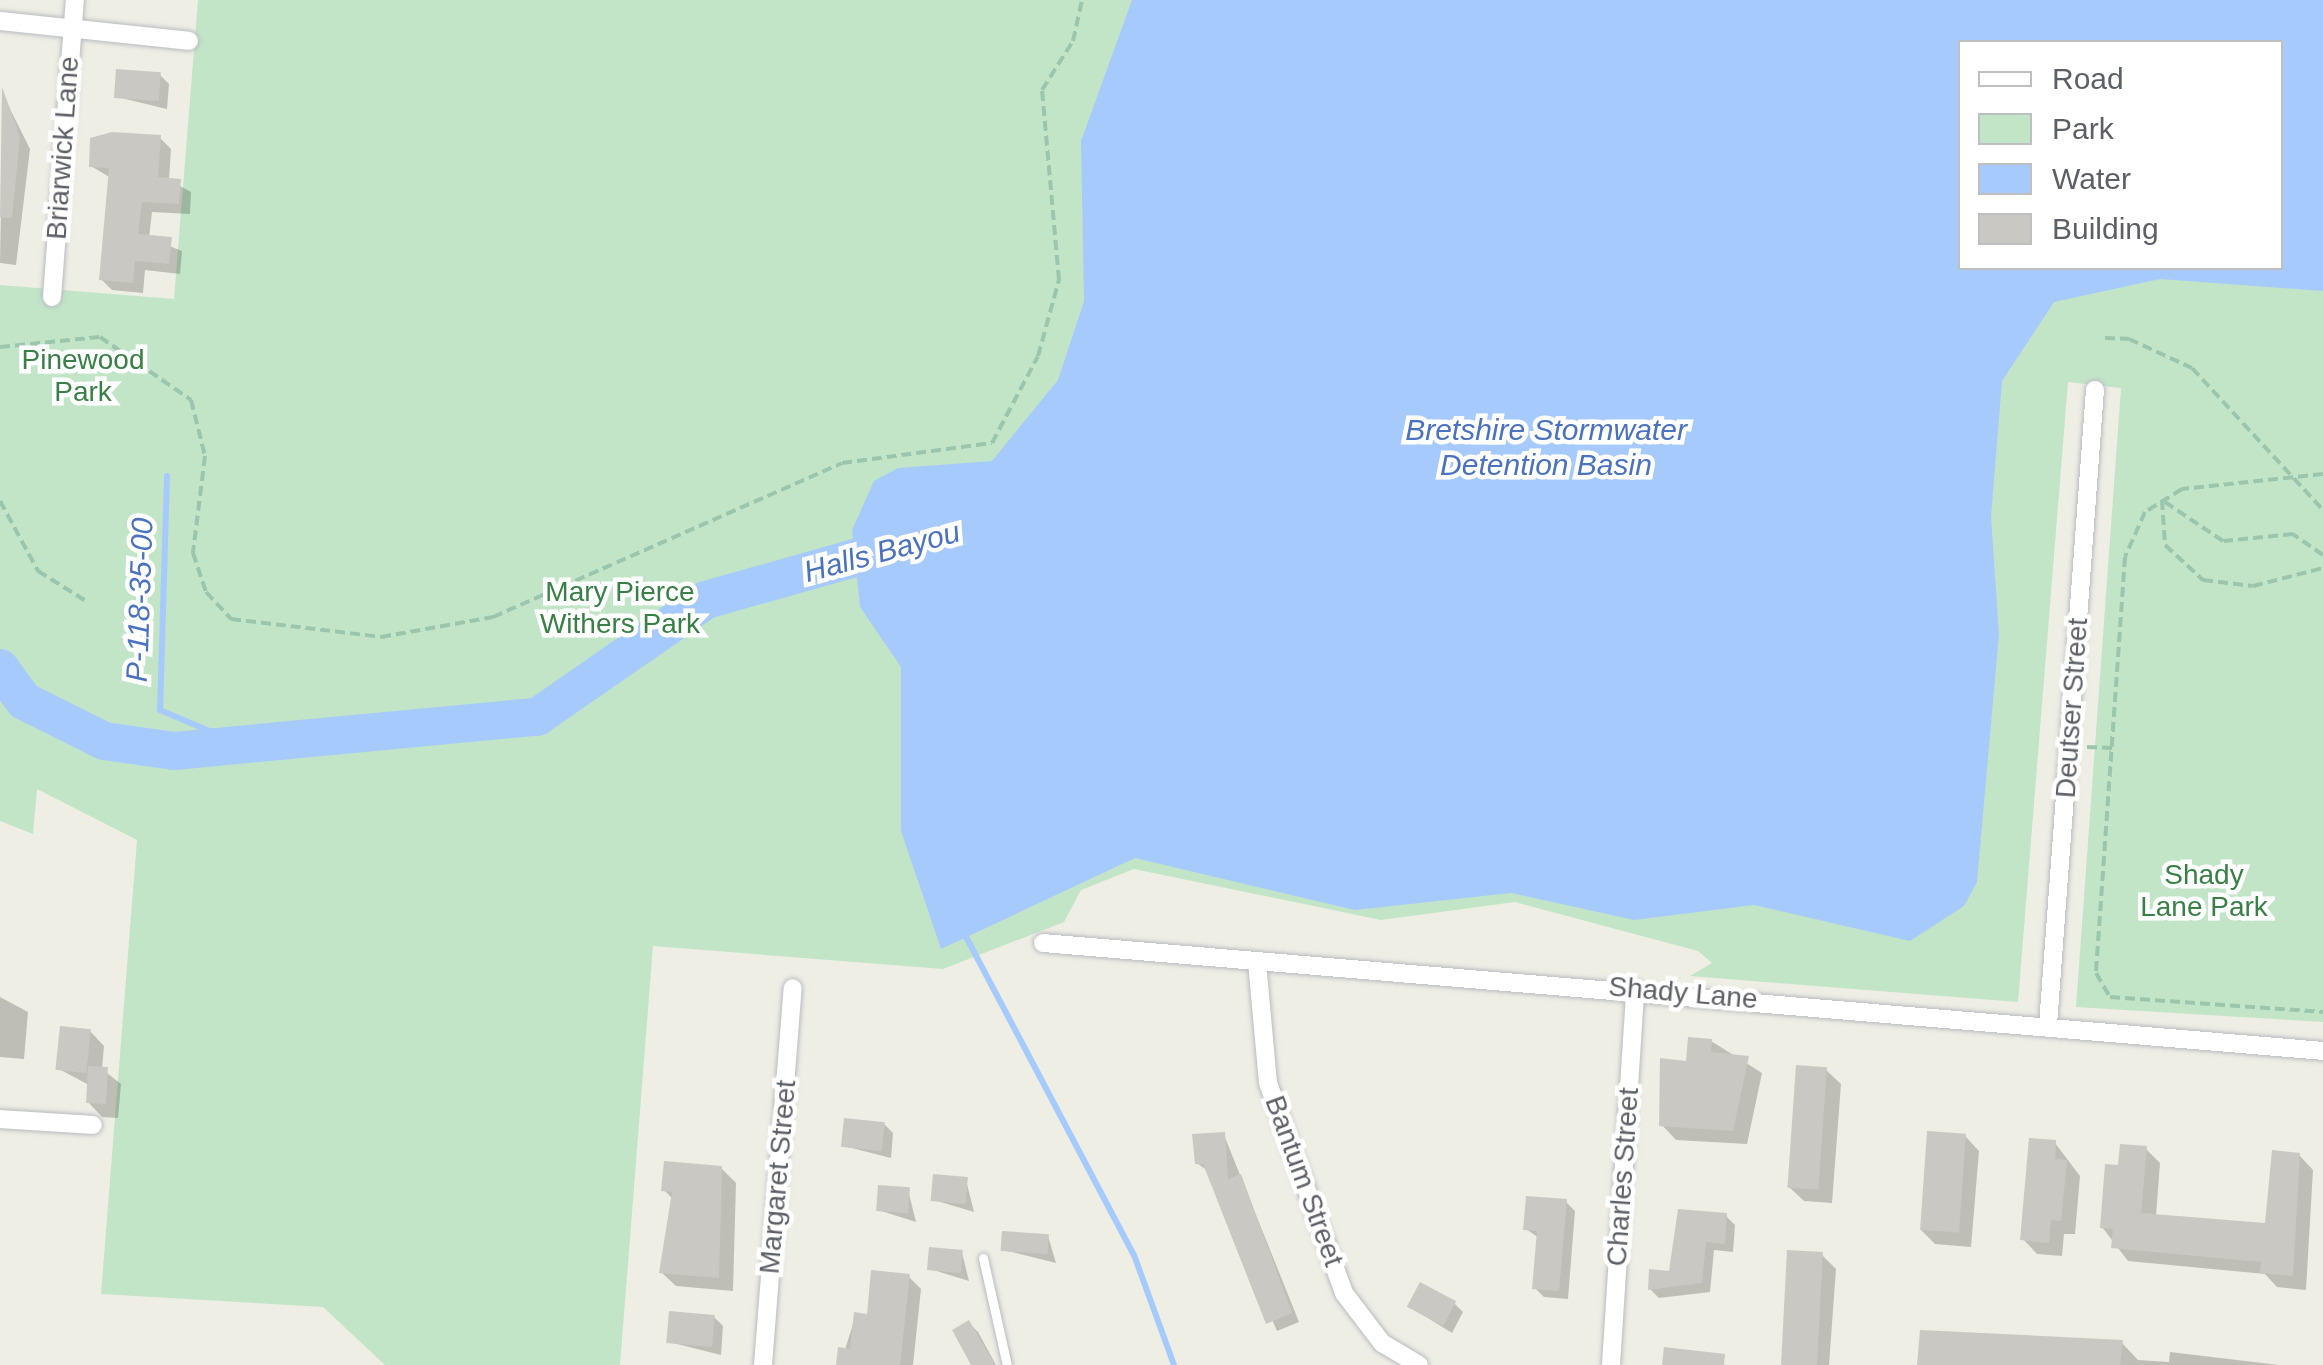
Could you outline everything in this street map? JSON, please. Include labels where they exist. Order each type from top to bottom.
[{"type":"street","name":"Briarwick Lane","points":[[52,297],[75,0]]},
{"type":"street","points":[[0,21],[72,33],[188,40]]},
{"type":"street","name":"Deutser Street","points":[[2048,1026],[2094,390]]},
{"type":"street","name":"Shady Lane","points":[[1042,944],[1635,989],[2323,1051]]},
{"type":"street","name":"Bantum Street","points":[[1257,962],[1268,1083],[1344,1293],[1382,1344],[1420,1365]]},
{"type":"street","name":"Margaret Street","points":[[763,1365],[793,988]]},
{"type":"street","name":"Charles Street","points":[[1611,1365],[1635,989]]},
{"type":"street","points":[[0,1119],[93,1124]]},
{"type":"lane","points":[[983,1258],[1007,1365]]},
{"type":"path","points":[[0,347],[100,337],[191,400],[205,456],[193,553],[206,592],[231,619],[381,637],[493,617],[842,464],[992,443],[1038,356],[1059,280],[1042,90],[1073,42],[1082,0]]},
{"type":"path","points":[[2104,338],[2129,339],[2192,368],[2298,476],[2323,510]]},
{"type":"path","points":[[2323,474],[2222,479],[2162,500],[2145,512],[2125,557],[2098,986],[2110,997],[2323,1012]]},
{"type":"path","points":[[2162,500],[2223,541],[2293,534],[2323,555]]},
{"type":"path","points":[[2162,500],[2165,545],[2203,580],[2253,586],[2323,568]]},
{"type":"path","points":[[0,501],[38,571],[86,601]]},
{"type":"path","points":[[2069,746],[2112,748]]},
{"type":"green space","points":[[198,0],[2323,0],[2323,1022],[2076,1007],[2121,388],[2068,382],[2018,1002],[1690,976],[1712,963],[1698,951],[1515,902],[1381,920],[1134,869],[1081,890],[1064,922],[943,969],[653,946],[620,1365],[385,1365],[323,1307],[101,1294],[137,840],[37,789],[33,834],[0,821],[0,285],[174,299]]},
{"type":"water","name":"Bretshire Stormwater Detention Basin","points":[[1132,0],[2323,0],[2323,291],[2160,279],[2054,302],[2002,381],[1991,517],[1999,634],[1977,882],[1964,906],[1910,941],[1754,905],[1634,920],[1511,893],[1355,910],[1135,858],[941,949],[901,831],[901,667],[860,607],[852,530],[874,481],[898,468],[992,461],[1058,380],[1084,301],[1081,141]]},
{"type":"building","points":[[116,69],[161,72],[159,101],[114,98]]},
{"type":"building","points":[[2,87],[20,136],[12,218],[0,217]]},
{"type":"building","points":[[112,132],[161,135],[158,177],[181,179],[179,204],[142,202],[138,234],[172,237],[169,264],[135,261],[133,283],[99,280],[109,168],[89,167],[90,138]]},
{"type":"building","points":[[60,1026],[91,1029],[86,1073],[55,1070]]},
{"type":"building","points":[[1688,1037],[1712,1039],[1711,1052],[1749,1056],[1733,1131],[1659,1126],[1660,1058],[1686,1061]]},
{"type":"building","points":[[1796,1065],[1827,1067],[1818,1190],[1787,1188]]},
{"type":"building","points":[[88,1066],[108,1067],[106,1104],[86,1103]]},
{"type":"building","points":[[844,1118],[885,1122],[882,1151],[841,1147]]},
{"type":"building","points":[[1927,1131],[1966,1134],[1959,1232],[1920,1230]]},
{"type":"building","points":[[1225,1132],[1228,1179],[1241,1174],[1292,1313],[1266,1324],[1203,1164],[1195,1164],[1192,1134]]},
{"type":"building","points":[[2029,1138],[2056,1140],[2055,1159],[2067,1160],[2061,1221],[2051,1220],[2049,1243],[2020,1240]]},
{"type":"building","points":[[2120,1144],[2147,1146],[2141,1213],[2265,1223],[2272,1150],[2300,1153],[2293,1276],[2260,1273],[2261,1262],[2111,1248],[2113,1229],[2100,1228],[2105,1164],[2118,1165]]},
{"type":"building","points":[[664,1161],[722,1166],[719,1278],[659,1273],[672,1192],[661,1191]]},
{"type":"building","points":[[933,1174],[968,1177],[966,1204],[931,1201]]},
{"type":"building","points":[[878,1185],[910,1187],[908,1213],[876,1211]]},
{"type":"building","points":[[1526,1196],[1567,1199],[1559,1291],[1532,1289],[1537,1231],[1523,1230]]},
{"type":"building","points":[[1678,1209],[1727,1213],[1725,1244],[1706,1242],[1702,1283],[1648,1290],[1649,1269],[1669,1271]]},
{"type":"building","points":[[1002,1231],[1049,1234],[1047,1254],[1001,1251]]},
{"type":"building","points":[[929,1247],[963,1250],[961,1273],[927,1270]]},
{"type":"building","points":[[1787,1250],[1823,1252],[1817,1365],[1781,1365]]},
{"type":"building","points":[[871,1270],[910,1274],[900,1365],[836,1365],[838,1347],[850,1349],[854,1312],[867,1314]]},
{"type":"building","points":[[1420,1282],[1456,1301],[1443,1326],[1407,1307]]},
{"type":"building","points":[[669,1311],[715,1315],[712,1347],[666,1343]]},
{"type":"building","points":[[969,1320],[995,1365],[971,1365],[952,1330]]},
{"type":"building","points":[[1920,1330],[2123,1340],[2120,1365],[1917,1365]]},
{"type":"building","points":[[1664,1347],[1725,1354],[1724,1365],[1662,1365]]},
{"type":"waterway","name":"P-118-35-00","points":[[167,476],[160,710],[228,739]]},
{"type":"waterway","name":"Halls Bayou","points":[[0,668],[24,701],[104,741],[174,751],[537,717],[706,600],[904,544]]},
{"type":"waterway","points":[[963,931],[1134,1255],[1174,1365]]},
{"type":"park label","name":"Pinewood Park","points":[[83,376]]},
{"type":"park label","name":"Mary Pierce Withers Park","points":[[620,608]]},
{"type":"park label","name":"Shady Lane Park","points":[[2204,891]]}]
